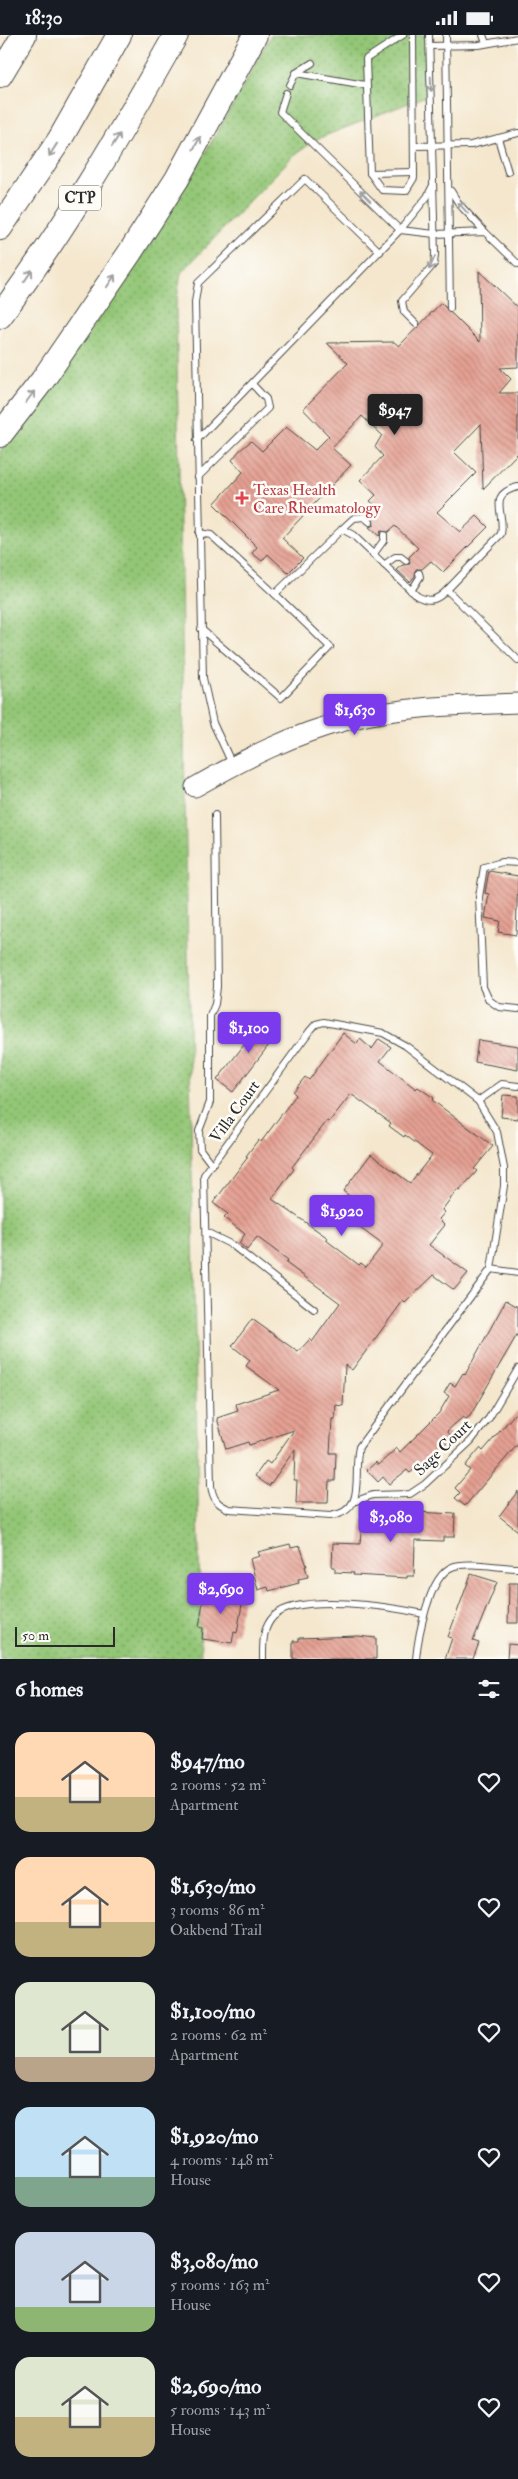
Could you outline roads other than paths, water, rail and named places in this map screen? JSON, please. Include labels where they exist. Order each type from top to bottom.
[{"type":"highway","points":[[3,69],[24,35]]},
{"type":"highway","name":"CTP","points":[[0,228],[60,139],[119,35]]},
{"type":"highway","name":"CTP","points":[[0,316],[71,212],[126,125],[176,35]]},
{"type":"highway","points":[[0,435],[42,381],[167,196],[255,35]]},
{"type":"street","points":[[3,69],[12,35]]},
{"type":"street","points":[[196,787],[233,765],[289,739],[348,720],[397,711],[449,706],[518,703]]},
{"type":"lane","points":[[403,35],[366,59],[365,85],[370,173],[382,190],[406,191],[414,177],[413,35]]},
{"type":"lane","points":[[416,324],[404,312],[402,301],[434,264],[435,234],[429,35]]},
{"type":"lane","points":[[446,35],[450,308]]},
{"type":"lane","points":[[483,35],[486,43]]},
{"type":"lane","points":[[430,46],[486,43],[518,38]]},
{"type":"lane","points":[[290,85],[296,73],[312,63]]},
{"type":"lane","points":[[296,73],[365,85]]},
{"type":"lane","points":[[286,93],[280,112],[400,230],[435,234],[485,232]]},
{"type":"lane","points":[[414,147],[471,145],[518,133]]},
{"type":"lane","points":[[498,138],[508,172]]},
{"type":"lane","points":[[370,173],[414,172]]},
{"type":"lane","points":[[233,765],[213,723],[206,701],[203,678],[194,302],[198,283],[306,179],[380,252]]},
{"type":"lane","points":[[197,440],[400,230],[428,197],[433,179]]},
{"type":"lane","points":[[449,180],[454,197],[485,232],[518,264]]},
{"type":"lane","points":[[198,477],[268,408],[266,399],[252,384]]},
{"type":"lane","points":[[342,529],[353,535],[411,591],[424,601],[439,598],[501,534],[502,523],[498,506],[500,499],[504,492],[518,487]]},
{"type":"lane","points":[[275,595],[354,518],[364,517],[370,522]]},
{"type":"lane","points":[[199,533],[211,535],[330,647],[281,698],[201,629]]},
{"type":"lane","points":[[373,555],[384,540],[384,535]]},
{"type":"lane","points":[[384,565],[395,557],[401,557],[406,561]]},
{"type":"lane","points":[[411,591],[420,577],[419,573]]},
{"type":"lane","points":[[448,590],[518,660]]},
{"type":"lane","points":[[212,1165],[200,1149],[199,1131],[210,1102],[210,1016],[215,1004],[217,987],[215,815]]},
{"type":"lane","points":[[518,863],[502,862],[484,867],[479,897],[483,987],[489,1000],[499,1007],[518,1009]]},
{"type":"lane","name":"Villa Court","points":[[324,1022],[383,1033],[406,1046],[478,1101],[497,1132],[504,1168],[504,1186],[490,1269],[359,1447],[355,1474],[356,1501],[350,1509],[330,1516],[229,1509],[219,1505],[213,1498],[210,1461],[204,1175],[316,1024],[324,1022]]},
{"type":"lane","points":[[478,1101],[502,1084],[518,1086]]},
{"type":"lane","points":[[206,1232],[232,1245],[314,1309]]},
{"type":"lane","points":[[490,1269],[518,1273]]},
{"type":"lane","name":"Sage Court","points":[[356,1501],[373,1495],[410,1494],[425,1484],[471,1441],[489,1418],[518,1369]]},
{"type":"lane","points":[[416,1659],[424,1614],[435,1585],[443,1573],[452,1567],[518,1569]]},
{"type":"lane","points":[[263,1659],[264,1636],[268,1624],[282,1610],[294,1607],[363,1603],[395,1607],[424,1614]]},
{"type":"place","name":"Texas Health Care Rheumatology","points":[[242,498]]}]
